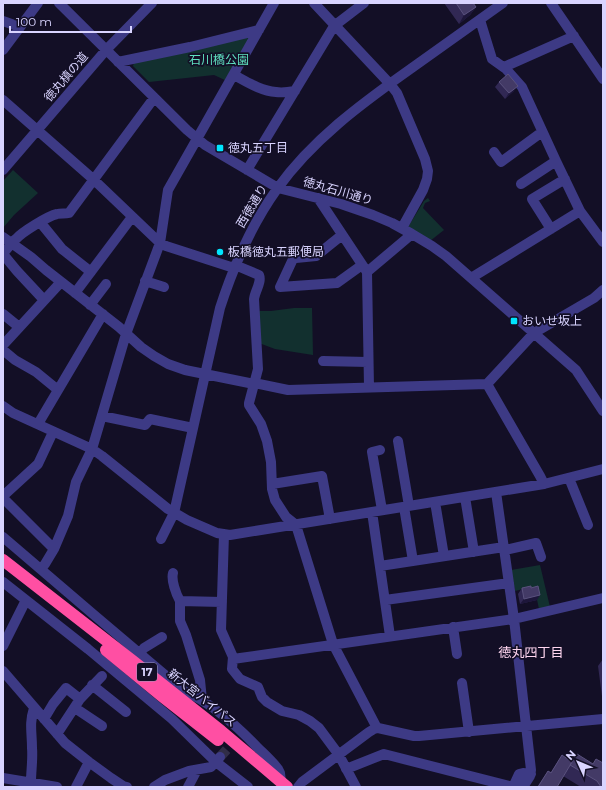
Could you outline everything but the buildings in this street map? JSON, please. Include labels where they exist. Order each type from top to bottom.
[{"type":"highway","name":"新大宮バイパス","points":[[3,560],[220,731],[282,785]]},
{"type":"highway","name":"新大宮バイパス","points":[[3,569],[78,626],[162,696],[212,735],[282,785]]},
{"type":"street","points":[[3,50],[38,3]]},
{"type":"street","name":"徳丸石川通り","points":[[59,3],[154,98],[205,145],[278,188],[356,208],[402,228],[441,253],[576,370],[603,411]]},
{"type":"street","name":"徳丸槙の道","points":[[3,170],[106,50],[152,3]]},
{"type":"street","points":[[41,569],[54,549],[68,516],[76,482],[92,449],[126,334],[160,243],[168,190],[274,3]]},
{"type":"street","points":[[314,3],[397,93],[425,159],[428,171],[425,186],[402,228]]},
{"type":"street","points":[[247,170],[334,26],[364,3]]},
{"type":"street","name":"西徳通り","points":[[161,540],[174,513],[220,308],[234,266],[255,224],[278,188],[308,153],[335,127],[390,84],[503,3]]},
{"type":"street","points":[[551,3],[603,79]]},
{"type":"street","points":[[480,20],[492,59],[504,67],[522,87],[580,211],[603,242]]},
{"type":"street","points":[[3,21],[20,27]]},
{"type":"street","points":[[118,62],[190,47],[259,30]]},
{"type":"street","points":[[504,67],[574,36]]},
{"type":"street","points":[[234,75],[268,92],[277,93],[295,91]]},
{"type":"street","points":[[44,300],[3,254],[16,238],[40,222],[56,214],[69,213],[154,98]]},
{"type":"street","points":[[3,100],[94,179],[160,243],[234,266],[263,277],[260,280],[254,299],[258,369],[249,405],[261,424],[267,441],[271,462],[272,489],[275,500],[286,517],[296,525],[333,644],[377,728]]},
{"type":"street","points":[[494,152],[501,162],[542,132]]},
{"type":"street","points":[[520,184],[556,162]]},
{"type":"street","points":[[550,229],[532,199],[565,179]]},
{"type":"street","points":[[318,198],[365,268],[369,387]]},
{"type":"street","points":[[471,278],[580,211]]},
{"type":"street","points":[[75,293],[132,217]]},
{"type":"street","points":[[40,222],[62,249],[91,272]]},
{"type":"street","points":[[342,235],[316,256],[293,259],[279,282],[280,287],[338,283],[365,268],[412,234]]},
{"type":"street","points":[[3,237],[31,257],[60,282],[103,314],[141,347],[168,364],[185,370],[288,390],[487,384],[534,333],[594,298],[603,290]]},
{"type":"street","points":[[145,281],[164,287]]},
{"type":"street","points":[[3,345],[60,282]]},
{"type":"street","points":[[90,305],[106,284]]},
{"type":"street","points":[[3,314],[19,328]]},
{"type":"street","points":[[38,424],[103,314]]},
{"type":"street","points":[[3,350],[15,360],[36,372],[58,390]]},
{"type":"street","points":[[323,362],[368,362]]},
{"type":"street","points":[[487,384],[544,484]]},
{"type":"street","points":[[3,406],[13,413],[92,449],[174,513],[218,533],[230,535],[544,484],[603,469]]},
{"type":"street","points":[[102,416],[145,425],[150,419],[193,428]]},
{"type":"street","points":[[53,432],[38,464],[3,496],[5,500],[54,549]]},
{"type":"street","points":[[398,441],[413,561]]},
{"type":"street","points":[[380,450],[372,452],[380,566],[390,636]]},
{"type":"street","points":[[272,484],[322,476],[330,519]]},
{"type":"street","points":[[569,478],[588,525]]},
{"type":"street","points":[[496,492],[514,619],[531,770],[530,776],[523,787]]},
{"type":"street","points":[[465,497],[474,552]]},
{"type":"street","points":[[435,502],[444,556]]},
{"type":"street","points":[[224,534],[221,630],[233,657],[232,669],[240,679],[258,687],[262,697],[282,711],[299,715],[319,728],[339,755],[356,787]]},
{"type":"street","points":[[3,538],[216,718],[220,723],[220,731]]},
{"type":"street","points":[[380,566],[444,556],[504,549],[536,543],[541,557]]},
{"type":"street","points":[[173,573],[172,576],[176,595],[180,601],[180,621],[200,680],[202,700]]},
{"type":"street","points":[[3,582],[88,649],[172,719],[218,760],[237,783],[248,787]]},
{"type":"street","points":[[385,600],[509,583]]},
{"type":"street","points":[[233,659],[514,619],[603,598]]},
{"type":"street","points":[[3,646],[26,600]]},
{"type":"street","points":[[180,601],[222,602]]},
{"type":"street","points":[[453,627],[457,654]]},
{"type":"street","points":[[140,653],[144,648],[162,637]]},
{"type":"street","points":[[3,671],[65,743],[124,787]]},
{"type":"street","points":[[56,734],[77,703],[92,685],[102,676]]},
{"type":"street","points":[[462,683],[469,732]]},
{"type":"street","points":[[92,685],[126,712]]},
{"type":"street","points":[[44,719],[53,704],[66,688],[77,703],[102,726]]},
{"type":"street","points":[[184,691],[196,696],[230,721],[239,735],[278,769],[282,785]]},
{"type":"street","points":[[29,784],[32,748],[30,727],[34,708]]},
{"type":"street","points":[[298,787],[302,782],[369,732],[377,728],[383,728],[414,736],[603,719]]},
{"type":"street","points":[[346,769],[384,754],[513,787],[519,774],[523,772],[530,774]]},
{"type":"street","points":[[154,787],[165,780],[189,770],[211,767],[218,760]]},
{"type":"street","points":[[76,787],[89,762]]},
{"type":"street","points":[[188,787],[197,770]]},
{"type":"street","points":[[3,778],[29,784],[57,787]]},
{"type":"green space","name":"石川橋公園","points":[[247,35],[249,40],[227,81],[214,75],[149,82],[133,66],[134,62]]},
{"type":"green space","points":[[13,170],[38,193],[14,215],[3,228],[3,181]]},
{"type":"green space","points":[[428,198],[430,201],[425,203],[423,208],[444,230],[430,241],[408,227],[424,201]]},
{"type":"green space","points":[[312,308],[313,355],[275,349],[259,343],[257,311]]},
{"type":"green space","points":[[540,565],[550,607],[539,609],[535,590],[532,587],[515,591],[511,570]]},
{"type":"tunnel","points":[[220,757],[237,738]]},
{"type":"place","name":"徳丸五丁目","points":[[220,148]]},
{"type":"place","name":"板橋徳丸五郵便局","points":[[220,252]]},
{"type":"place","name":"おいせ坂上","points":[[514,321]]},
{"type":"district","name":"徳丸四丁目","points":[[531,652]]}]
